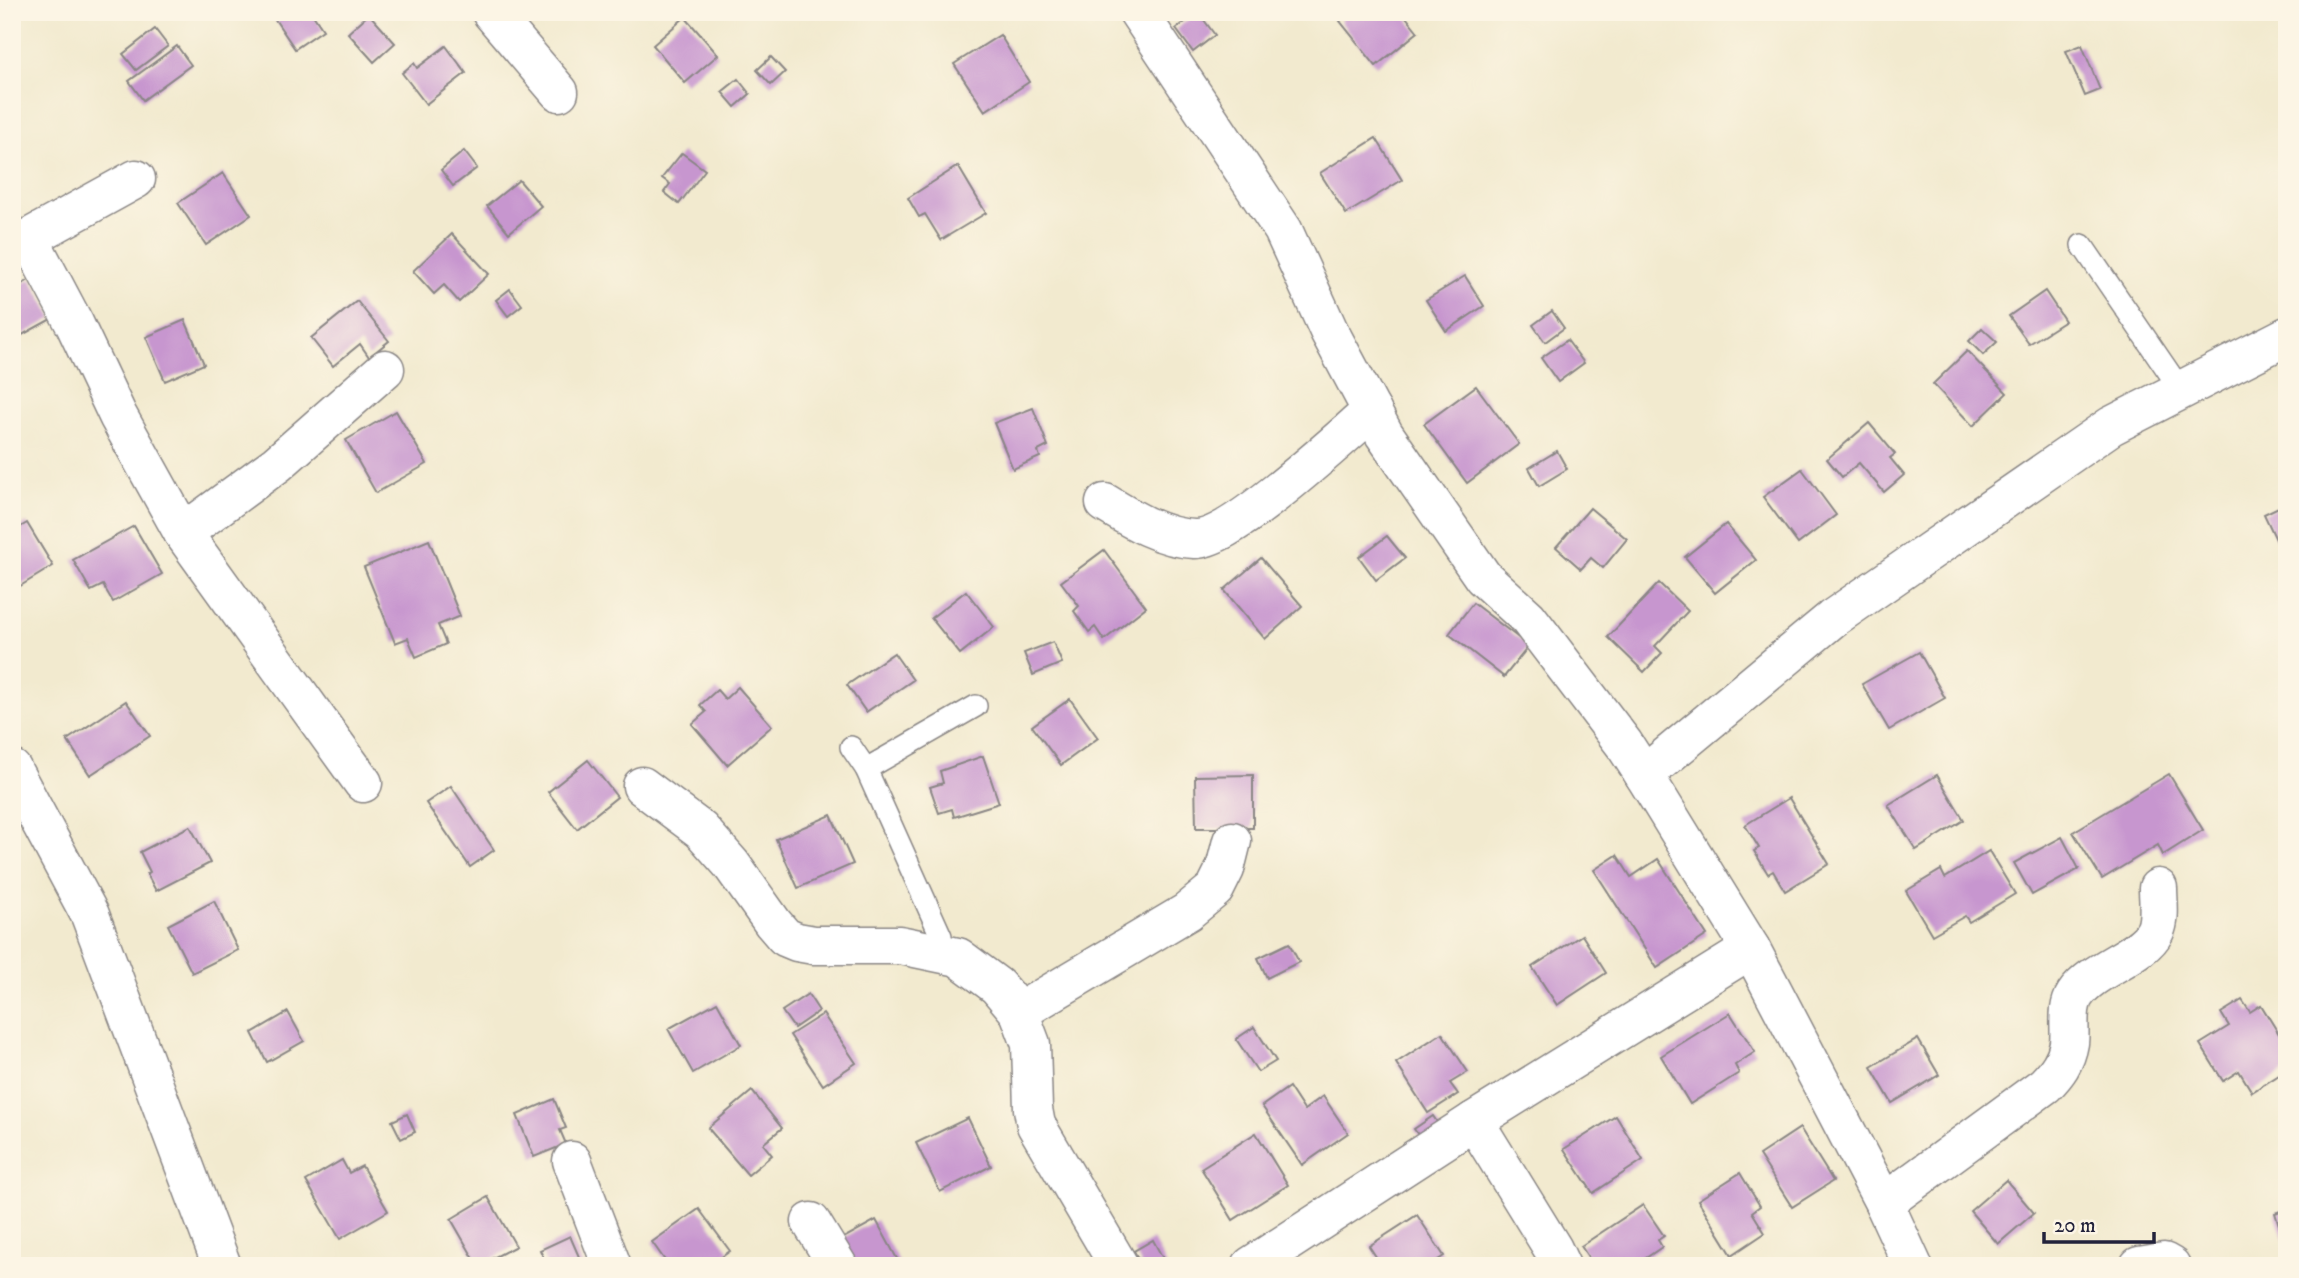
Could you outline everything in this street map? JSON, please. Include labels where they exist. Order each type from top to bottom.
[{"type":"street","points":[[491,12],[559,92]]},
{"type":"street","points":[[1138,12],[1283,230],[1329,331],[1384,434],[1483,577],[1528,618],[1644,775],[1751,949],[1884,1203],[1913,1266]]},
{"type":"street","points":[[136,179],[20,241],[75,324],[118,416],[183,533],[363,783]]},
{"type":"street","points":[[1644,775],[1832,619],[2111,426],[2287,336]]},
{"type":"street","points":[[183,533],[277,464],[385,369]]},
{"type":"street","points":[[1105,503],[1162,533],[1196,540],[1228,528],[1280,490],[1372,411]]},
{"type":"street","points":[[12,769],[90,915],[222,1266]]},
{"type":"street","points":[[642,786],[701,830],[731,864],[785,937],[814,945],[900,945],[958,957],[996,986],[1019,1012],[1031,1044],[1036,1125],[1119,1266]]},
{"type":"street","points":[[1019,1012],[1187,912],[1215,890],[1225,869],[1232,841]]},
{"type":"street","points":[[1884,1203],[2045,1085],[2060,1069],[2068,1045],[2070,1011],[2074,996],[2090,979],[2144,944],[2155,933],[2158,921],[2158,888]]},
{"type":"street","points":[[1251,1266],[1474,1121],[1751,949]]},
{"type":"street","points":[[1474,1121],[1561,1266]]},
{"type":"street","points":[[572,1161],[612,1266]]},
{"type":"street","points":[[811,1222],[838,1266]]},
{"type":"street","points":[[2139,1266],[2164,1262],[2171,1266]]},
{"type":"lane","points":[[2082,245],[2181,390]]},
{"type":"lane","points":[[866,769],[976,706]]},
{"type":"lane","points":[[850,747],[866,769],[941,936],[941,954]]},
{"type":"building","points":[[270,12],[311,12],[323,30],[295,49]]},
{"type":"building","points":[[1198,12],[1215,35],[1193,52],[1176,29]]},
{"type":"building","points":[[1350,12],[1402,12],[1418,32],[1376,66],[1340,21]]},
{"type":"building","points":[[369,14],[395,43],[374,62],[348,33]]},
{"type":"building","points":[[685,17],[718,55],[685,83],[653,45]]},
{"type":"building","points":[[155,29],[168,46],[136,70],[123,54]]},
{"type":"building","points":[[1000,35],[1029,82],[985,111],[954,64]]},
{"type":"building","points":[[2082,45],[2100,90],[2085,96],[2066,51]]},
{"type":"building","points":[[177,46],[191,65],[143,100],[129,81]]},
{"type":"building","points":[[446,46],[466,73],[426,104],[402,73],[414,63],[417,68]]},
{"type":"building","points":[[771,57],[785,72],[771,85],[757,70]]},
{"type":"building","points":[[738,79],[750,94],[735,107],[722,92]]},
{"type":"building","points":[[1376,138],[1402,180],[1346,214],[1320,173]]},
{"type":"building","points":[[464,151],[477,168],[453,186],[441,170]]},
{"type":"building","points":[[682,153],[705,170],[679,204],[664,192],[670,184],[662,178]]},
{"type":"building","points":[[958,166],[986,213],[941,240],[925,214],[919,217],[908,198]]},
{"type":"building","points":[[223,173],[251,215],[206,245],[178,203]]},
{"type":"building","points":[[519,180],[541,206],[509,233],[487,206]]},
{"type":"building","points":[[452,234],[489,274],[459,302],[444,285],[434,294],[413,271]]},
{"type":"building","points":[[1465,276],[1484,306],[1446,331],[1426,300]]},
{"type":"building","points":[[31,279],[53,318],[13,340],[12,290]]},
{"type":"building","points":[[510,289],[522,305],[508,316],[496,300]]},
{"type":"building","points":[[2045,291],[2065,321],[2029,344],[2009,316]]},
{"type":"building","points":[[357,301],[389,341],[369,357],[360,344],[333,366],[311,338]]},
{"type":"building","points":[[1552,311],[1564,328],[1545,342],[1533,325]]},
{"type":"building","points":[[185,320],[204,364],[165,381],[146,337]]},
{"type":"building","points":[[1982,328],[1997,342],[1983,355],[1969,341]]},
{"type":"building","points":[[1567,340],[1584,363],[1558,382],[1541,358]]},
{"type":"building","points":[[1967,351],[2007,393],[1973,426],[1933,384]]},
{"type":"building","points":[[1476,386],[1519,444],[1467,483],[1424,424]]},
{"type":"building","points":[[1033,408],[1048,446],[1038,451],[1040,457],[1013,469],[994,423]]},
{"type":"building","points":[[396,411],[427,464],[376,493],[346,440]]},
{"type":"building","points":[[1869,423],[1895,454],[1890,458],[1904,475],[1884,492],[1859,463],[1842,477],[1827,459]]},
{"type":"building","points":[[1557,451],[1567,469],[1539,486],[1529,468]]},
{"type":"building","points":[[1802,469],[1836,515],[1798,544],[1763,497]]},
{"type":"building","points":[[2287,497],[2287,563],[2264,514],[2285,504],[2283,499]]},
{"type":"building","points":[[1590,508],[1627,539],[1603,568],[1591,558],[1581,569],[1556,547]]},
{"type":"building","points":[[27,523],[53,566],[12,591],[12,532]]},
{"type":"building","points":[[1726,524],[1756,560],[1715,593],[1685,557]]},
{"type":"building","points":[[134,526],[162,574],[113,602],[103,585],[91,591],[73,560]]},
{"type":"building","points":[[1387,536],[1405,558],[1376,580],[1359,557]]},
{"type":"building","points":[[429,540],[460,616],[438,625],[446,644],[416,657],[408,638],[395,643],[364,567]]},
{"type":"building","points":[[1104,550],[1146,607],[1104,640],[1095,627],[1089,632],[1074,611],[1079,606],[1061,582]]},
{"type":"building","points":[[1261,558],[1302,606],[1265,639],[1224,590]]},
{"type":"building","points":[[1659,583],[1688,611],[1655,646],[1662,653],[1644,672],[1608,637]]},
{"type":"building","points":[[966,591],[994,627],[960,654],[931,618]]},
{"type":"building","points":[[1473,603],[1529,646],[1504,677],[1449,634]]},
{"type":"building","points":[[1053,642],[1062,663],[1033,675],[1024,653]]},
{"type":"building","points":[[1919,652],[1945,698],[1889,730],[1862,684]]},
{"type":"building","points":[[894,653],[913,680],[866,712],[847,685]]},
{"type":"building","points":[[738,687],[772,726],[727,765],[692,724],[706,712],[700,705],[717,690],[725,699]]},
{"type":"building","points":[[1070,699],[1098,738],[1061,765],[1032,726]]},
{"type":"building","points":[[126,701],[150,736],[90,775],[67,740]]},
{"type":"building","points":[[983,756],[999,803],[954,817],[952,809],[939,813],[930,787],[943,783],[940,771]]},
{"type":"building","points":[[588,760],[617,797],[577,829],[548,792]]},
{"type":"building","points":[[2169,774],[2203,830],[2163,855],[2158,845],[2102,879],[2073,832]]},
{"type":"building","points":[[1253,775],[1253,828],[1196,828],[1195,776]]},
{"type":"building","points":[[1937,775],[1964,820],[1916,850],[1888,805]]},
{"type":"building","points":[[451,786],[494,850],[470,867],[426,803]]},
{"type":"building","points":[[1789,798],[1829,864],[1785,891],[1773,871],[1768,874],[1754,851],[1759,848],[1745,825]]},
{"type":"building","points":[[831,815],[853,864],[798,888],[776,839]]},
{"type":"building","points":[[190,826],[210,863],[156,891],[140,852]]},
{"type":"building","points":[[2062,837],[2079,869],[2032,895],[2014,863]]},
{"type":"building","points":[[1989,851],[2015,894],[1969,922],[1965,916],[1932,935],[1906,891],[1941,870],[1945,878]]},
{"type":"building","points":[[1617,855],[1631,877],[1658,859],[1707,935],[1657,968],[1594,870]]},
{"type":"building","points":[[214,901],[238,950],[192,973],[168,925]]},
{"type":"building","points":[[1582,935],[1606,973],[1557,1005],[1532,967]]},
{"type":"building","points":[[1289,943],[1299,962],[1267,978],[1258,958]]},
{"type":"building","points":[[808,994],[819,1011],[794,1028],[782,1011]]},
{"type":"building","points":[[2242,1000],[2250,1012],[2261,1005],[2287,1047],[2287,1070],[2252,1092],[2239,1071],[2223,1081],[2200,1044],[2229,1026],[2221,1013]]},
{"type":"building","points":[[717,1002],[741,1045],[693,1073],[668,1029]]},
{"type":"building","points":[[288,1012],[304,1041],[267,1062],[252,1033]]},
{"type":"building","points":[[1730,1013],[1755,1052],[1735,1065],[1739,1073],[1690,1104],[1661,1056]]},
{"type":"building","points":[[823,1014],[856,1063],[823,1085],[790,1035]]},
{"type":"building","points":[[1254,1027],[1276,1061],[1258,1072],[1236,1039]]},
{"type":"building","points":[[1442,1033],[1468,1072],[1450,1083],[1458,1094],[1428,1113],[1396,1063]]},
{"type":"building","points":[[1918,1039],[1939,1075],[1892,1103],[1871,1067]]},
{"type":"building","points":[[1289,1087],[1304,1110],[1323,1096],[1348,1133],[1302,1165],[1262,1106]]},
{"type":"building","points":[[752,1091],[782,1128],[763,1144],[772,1155],[748,1175],[708,1128]]},
{"type":"building","points":[[554,1099],[566,1128],[560,1130],[566,1144],[534,1157],[517,1115]]},
{"type":"building","points":[[407,1114],[415,1132],[401,1139],[392,1121]]},
{"type":"building","points":[[1433,1116],[1443,1131],[1425,1144],[1414,1129]]},
{"type":"building","points":[[1616,1116],[1643,1160],[1593,1193],[1564,1149]]},
{"type":"building","points":[[968,1118],[991,1166],[940,1192],[916,1143]]},
{"type":"building","points":[[1800,1128],[1833,1181],[1792,1207],[1759,1155]]},
{"type":"building","points":[[1256,1133],[1288,1185],[1233,1220],[1201,1168]]},
{"type":"building","points":[[342,1160],[349,1173],[362,1166],[388,1211],[340,1239],[306,1181]]},
{"type":"building","points":[[1740,1173],[1760,1206],[1752,1212],[1765,1233],[1732,1255],[1698,1200]]},
{"type":"building","points":[[2006,1180],[2034,1213],[1998,1244],[1970,1211]]},
{"type":"building","points":[[488,1197],[516,1246],[478,1266],[451,1219]]},
{"type":"building","points":[[1643,1205],[1664,1236],[1658,1240],[1662,1247],[1634,1266],[1594,1266],[1581,1246]]},
{"type":"building","points":[[699,1209],[730,1251],[709,1266],[669,1266],[652,1242]]},
{"type":"building","points":[[2287,1209],[2287,1246],[2286,1246],[2275,1213]]},
{"type":"building","points":[[1417,1215],[1444,1256],[1429,1266],[1382,1266],[1369,1246]]},
{"type":"building","points":[[876,1220],[901,1266],[851,1266],[838,1241]]},
{"type":"building","points":[[570,1236],[583,1266],[547,1266],[540,1250]]},
{"type":"building","points":[[1153,1240],[1167,1266],[1142,1266],[1134,1251]]}]
